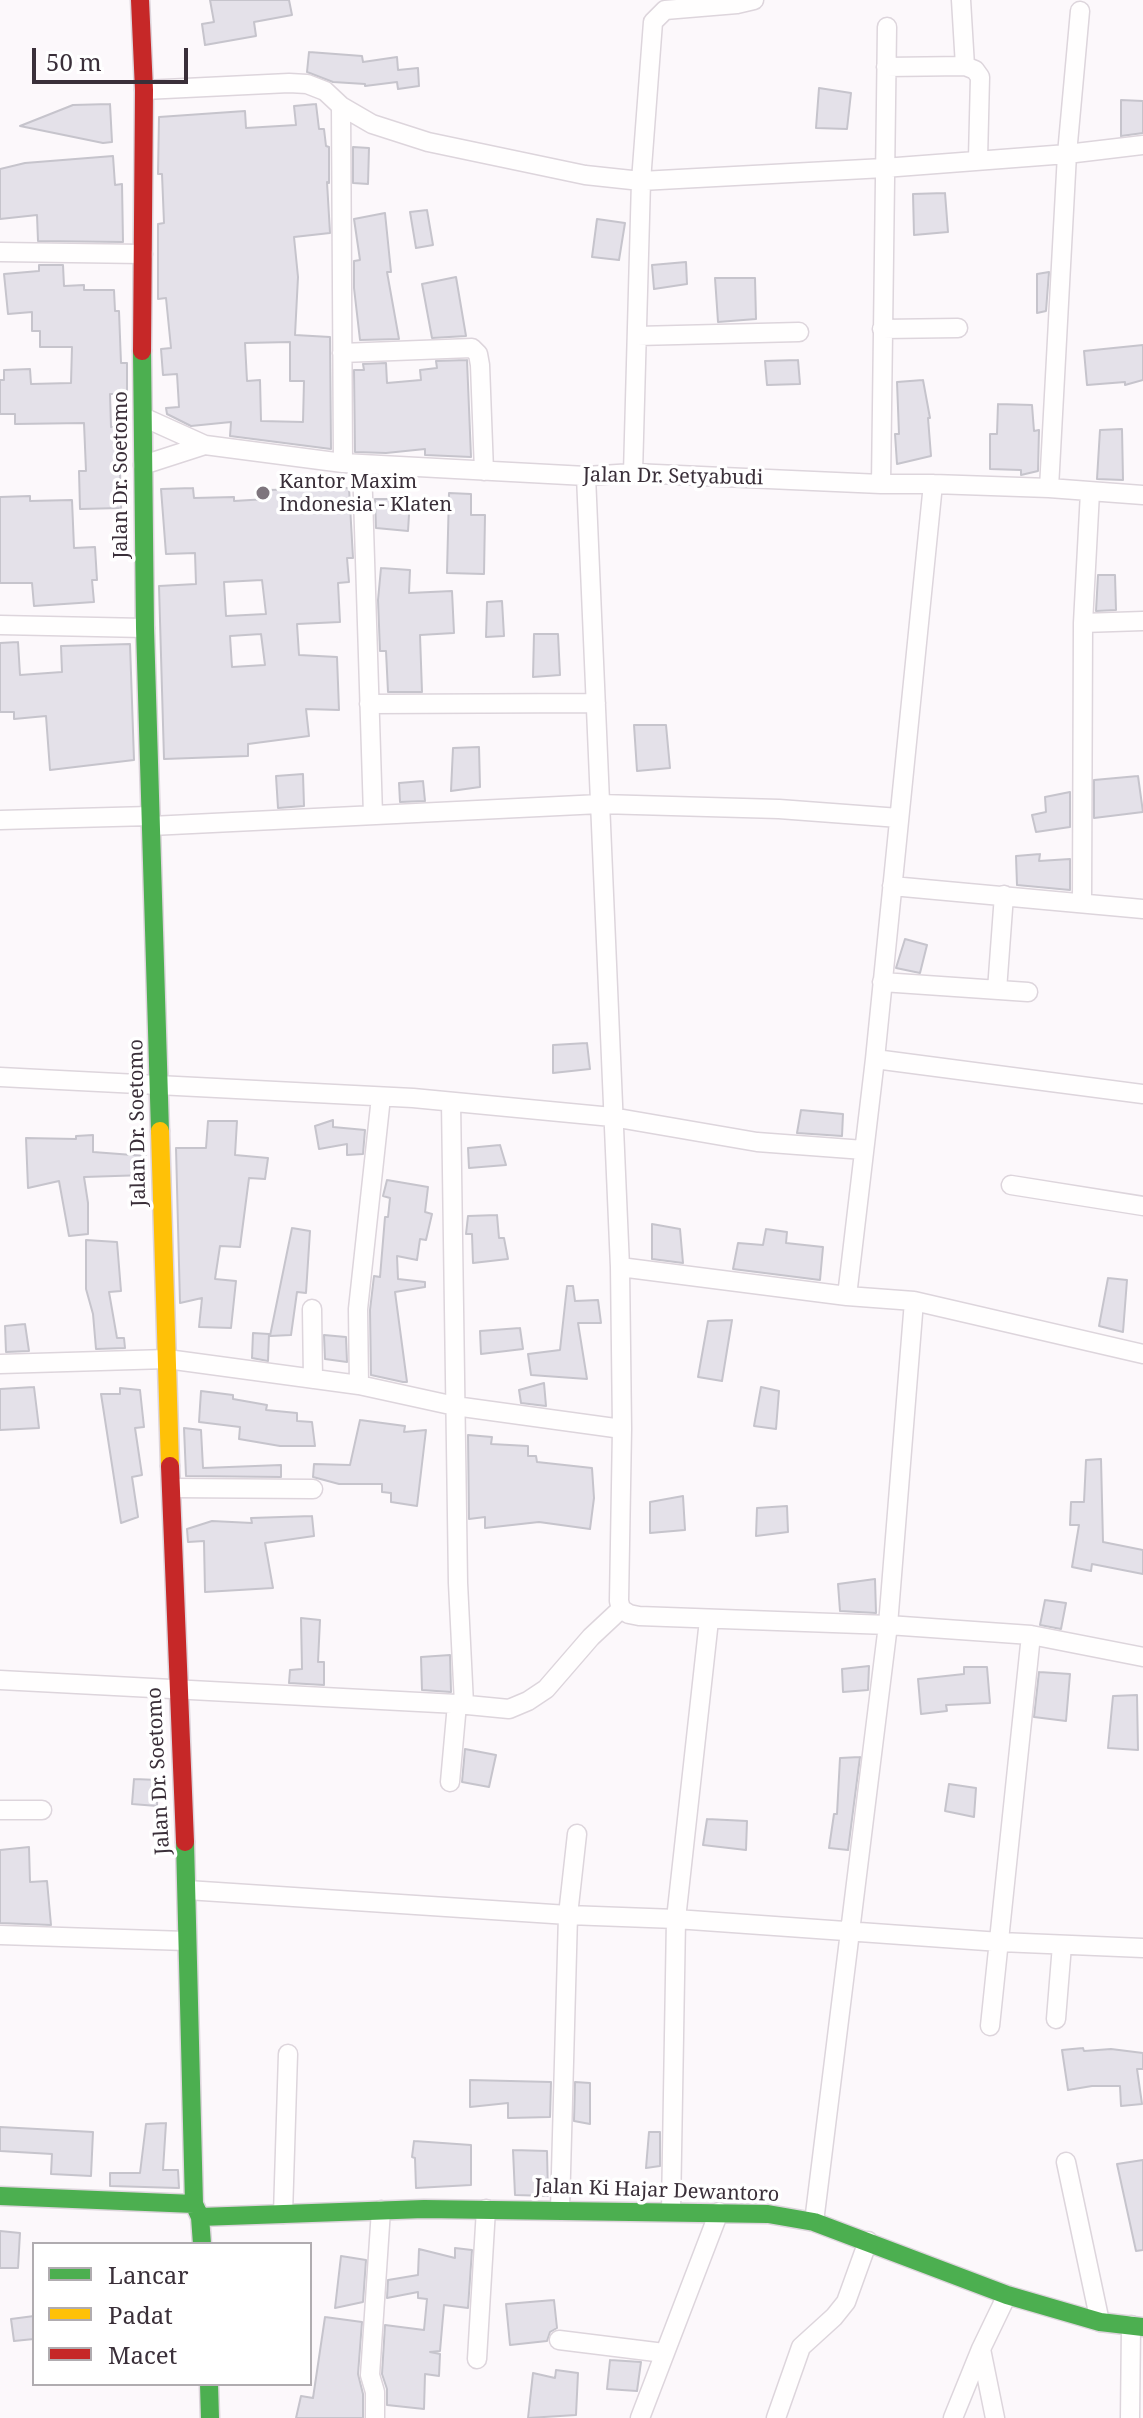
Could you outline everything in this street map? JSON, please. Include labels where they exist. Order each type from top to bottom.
[{"type":"street","name":"Jalan Dr. Soetomo","points":[[140,0],[144,90],[145,628],[177,1689],[197,2210],[202,2242]]},
{"type":"street","points":[[633,473],[641,181],[653,22],[665,10],[754,0]]},
{"type":"street","points":[[961,0],[965,66]]},
{"type":"street","points":[[1049,488],[1067,154],[1080,11]]},
{"type":"street","points":[[881,484],[887,27]]},
{"type":"street","points":[[886,67],[965,66],[975,70],[980,77],[978,159]]},
{"type":"street","points":[[144,90],[307,84],[325,91],[341,106],[372,124],[428,142],[585,175],[641,181],[884,168],[1143,145]]},
{"type":"street","points":[[341,106],[343,463]]},
{"type":"street","points":[[0,252],[143,254]]},
{"type":"street","points":[[882,329],[958,328]]},
{"type":"street","points":[[637,336],[799,332]]},
{"type":"street","points":[[342,353],[472,348],[478,354],[480,365],[484,471]]},
{"type":"street","name":"Jalan Dr. Setyabudi","points":[[143,417],[205,445],[343,463],[586,476],[633,473],[1049,488],[1143,495]]},
{"type":"street","name":"Jalan Dr. Setyabudi","points":[[143,465],[205,445]]},
{"type":"street","points":[[362,464],[373,815]]},
{"type":"street","points":[[586,476],[620,1267],[621,1609],[639,1616],[888,1625],[1031,1635],[1143,1657]]},
{"type":"street","points":[[847,1296],[875,1059],[933,484]]},
{"type":"street","points":[[1082,902],[1083,623],[1090,492]]},
{"type":"street","points":[[1083,623],[1143,621]]},
{"type":"street","points":[[0,625],[145,628]]},
{"type":"street","points":[[369,704],[596,703]]},
{"type":"street","points":[[0,820],[151,821],[373,815],[600,804],[779,809],[899,818]]},
{"type":"street","points":[[892,886],[1143,909]]},
{"type":"street","points":[[997,990],[1004,895]]},
{"type":"street","points":[[882,982],[1028,992]]},
{"type":"street","points":[[875,1059],[1143,1094]]},
{"type":"street","points":[[0,1077],[451,1102],[612,1117],[757,1142],[864,1150]]},
{"type":"street","points":[[359,1385],[358,1309],[381,1097]]},
{"type":"street","points":[[450,1782],[460,1704],[451,1102]]},
{"type":"street","points":[[1011,1185],[1143,1206]]},
{"type":"street","points":[[620,1267],[847,1296],[914,1301],[1143,1354]]},
{"type":"street","points":[[814,2222],[888,1625],[914,1301]]},
{"type":"street","points":[[312,1309],[313,1379]]},
{"type":"street","points":[[0,1364],[167,1359],[359,1385],[455,1406],[622,1429]]},
{"type":"street","points":[[172,1488],[313,1489]]},
{"type":"street","points":[[0,1680],[509,1709],[546,1689],[591,1637],[621,1609]]},
{"type":"street","points":[[671,2211],[676,1919],[709,1620]]},
{"type":"street","points":[[990,2026],[1031,1635]]},
{"type":"street","points":[[0,1810],[42,1810]]},
{"type":"street","points":[[560,2209],[568,1915],[577,1834]]},
{"type":"street","points":[[187,1890],[1000,1942],[1143,1948]]},
{"type":"street","points":[[0,1935],[186,1941]]},
{"type":"street","points":[[1056,2019],[1062,1945]]},
{"type":"street","points":[[283,2214],[288,2054]]},
{"type":"street","points":[[1066,2162],[1100,2322]]},
{"type":"street","name":"Jalan Ki Hajar Dewantoro","points":[[0,2196],[283,2214],[486,2209],[768,2214],[814,2222],[1007,2295],[1100,2322],[1137,2326]]},
{"type":"street","points":[[477,2359],[486,2209]]},
{"type":"street","points":[[375,2418],[375,2392],[370,2375],[381,2210]]},
{"type":"street","points":[[640,2418],[719,2212]]},
{"type":"street","points":[[776,2418],[801,2347],[846,2302],[868,2241]]},
{"type":"street","points":[[953,2418],[1007,2295]]},
{"type":"street","points":[[1130,2418],[1137,2326]]},
{"type":"street","points":[[559,2340],[664,2353]]},
{"type":"street","points":[[981,2349],[995,2418]]},
{"type":"street","points":[[209,2386],[210,2418]]},
{"type":"building","points":[[210,0],[289,0],[292,15],[254,22],[256,36],[205,45],[202,24],[214,22]]},
{"type":"building","points":[[309,52],[362,56],[363,62],[397,57],[398,70],[418,68],[419,86],[398,89],[397,82],[365,86],[333,82],[307,72]]},
{"type":"building","points":[[819,88],[851,93],[847,129],[816,128]]},
{"type":"building","points":[[1121,100],[1143,101],[1143,133],[1121,136]]},
{"type":"building","points":[[110,104],[112,142],[103,143],[20,126],[73,105]]},
{"type":"building","points":[[316,104],[319,129],[324,129],[326,146],[329,147],[327,182],[330,233],[294,237],[298,277],[295,335],[330,337],[331,449],[230,436],[231,422],[191,426],[167,414],[166,408],[179,407],[177,374],[163,375],[161,349],[171,348],[166,298],[158,299],[158,224],[164,223],[162,174],[158,174],[159,117],[245,111],[246,128],[296,125],[294,106]],"holes":[[[290,342],[290,381],[304,381],[303,422],[261,421],[260,380],[247,381],[245,343]]]},
{"type":"building","points":[[353,147],[369,148],[368,184],[353,183]]},
{"type":"building","points":[[113,156],[115,185],[122,184],[123,242],[38,241],[37,215],[0,219],[0,169],[25,163]]},
{"type":"building","points":[[945,193],[948,232],[914,235],[913,194]]},
{"type":"building","points":[[427,210],[433,245],[416,248],[410,212]]},
{"type":"building","points":[[385,213],[391,272],[387,272],[399,339],[360,340],[354,261],[360,260],[354,219]]},
{"type":"building","points":[[597,219],[625,223],[619,260],[592,257]]},
{"type":"building","points":[[686,262],[687,284],[654,289],[652,265]]},
{"type":"building","points":[[39,265],[63,265],[64,286],[84,285],[84,290],[114,290],[115,311],[119,311],[121,363],[127,363],[127,394],[110,394],[111,427],[116,427],[121,508],[80,509],[79,471],[86,471],[84,423],[15,424],[15,414],[0,414],[0,380],[4,380],[4,370],[30,369],[31,384],[71,383],[72,347],[40,347],[40,331],[32,331],[32,312],[8,314],[4,274],[39,271]]},
{"type":"building","points":[[1049,272],[1046,311],[1037,313],[1037,274]]},
{"type":"building","points":[[456,277],[466,336],[432,338],[422,284]]},
{"type":"building","points":[[715,278],[755,278],[756,319],[718,322]]},
{"type":"building","points":[[1143,345],[1143,380],[1125,385],[1125,382],[1087,385],[1084,351]]},
{"type":"building","points":[[467,360],[471,457],[425,455],[425,449],[355,452],[354,370],[364,370],[363,364],[386,363],[387,383],[421,380],[420,370],[437,368],[436,361]]},
{"type":"building","points":[[798,360],[800,384],[767,385],[765,361]]},
{"type":"building","points":[[923,380],[930,418],[931,456],[897,464],[897,382]]},
{"type":"building","points":[[998,404],[1032,405],[1034,431],[1039,430],[1038,471],[1021,475],[1021,470],[990,469],[990,434],[997,434]]},
{"type":"building","points":[[1122,429],[1123,480],[1097,479],[1100,430]]},
{"type":"building","points":[[193,488],[194,498],[234,497],[234,501],[267,499],[267,490],[349,488],[353,558],[347,558],[349,582],[338,583],[340,622],[297,624],[299,655],[337,657],[339,710],[306,709],[309,736],[248,744],[248,756],[164,759],[159,586],[196,584],[195,553],[166,554],[161,489]],"holes":[[[262,580],[266,614],[226,616],[224,582]],[[261,634],[265,665],[232,667],[230,636]]]},
{"type":"building","points":[[449,493],[471,494],[471,515],[485,515],[484,574],[447,573]]},
{"type":"building","points":[[30,496],[30,501],[72,500],[74,548],[95,547],[97,580],[92,580],[94,602],[34,606],[32,583],[0,583],[0,497]]},
{"type":"building","points":[[375,499],[410,499],[408,531],[376,528]]},
{"type":"building","points":[[381,568],[410,570],[409,593],[452,591],[454,633],[420,635],[422,692],[388,692],[386,651],[380,651],[378,600]]},
{"type":"building","points":[[1098,575],[1115,575],[1116,610],[1096,611]]},
{"type":"building","points":[[502,601],[504,636],[486,637],[487,602]]},
{"type":"building","points":[[534,634],[558,634],[560,675],[533,677]]},
{"type":"building","points":[[18,642],[20,675],[62,672],[61,646],[130,644],[134,760],[50,770],[46,716],[14,719],[14,712],[0,712],[0,643]]},
{"type":"building","points":[[634,725],[666,725],[670,768],[637,771]]},
{"type":"building","points":[[479,747],[480,787],[451,791],[453,748]]},
{"type":"building","points":[[303,774],[304,806],[278,808],[276,776]]},
{"type":"building","points":[[1138,776],[1143,812],[1094,818],[1094,780]]},
{"type":"building","points":[[423,781],[425,801],[400,802],[399,783]]},
{"type":"building","points":[[1070,792],[1070,827],[1036,832],[1032,815],[1046,812],[1045,797]]},
{"type":"building","points":[[1040,854],[1039,861],[1070,859],[1070,890],[1017,885],[1016,856]]},
{"type":"building","points":[[905,939],[927,945],[920,973],[896,968]]},
{"type":"building","points":[[587,1043],[590,1069],[553,1073],[553,1045]]},
{"type":"building","points":[[801,1110],[843,1114],[842,1136],[797,1133]]},
{"type":"building","points":[[333,1120],[333,1127],[365,1130],[363,1154],[347,1155],[347,1144],[319,1149],[315,1126]]},
{"type":"building","points":[[208,1121],[237,1121],[235,1155],[268,1158],[265,1179],[249,1178],[240,1247],[220,1246],[215,1279],[236,1281],[231,1328],[199,1327],[202,1298],[180,1303],[176,1148],[206,1148]]},
{"type":"building","points":[[93,1135],[93,1152],[146,1156],[146,1175],[84,1177],[88,1234],[69,1236],[59,1181],[28,1188],[26,1138],[76,1139],[76,1136]]},
{"type":"building","points":[[500,1145],[506,1165],[469,1168],[468,1148]]},
{"type":"building","points":[[387,1180],[428,1187],[425,1212],[432,1214],[426,1240],[420,1239],[417,1260],[397,1256],[398,1279],[425,1282],[425,1287],[395,1292],[407,1382],[371,1375],[370,1310],[374,1276],[380,1277],[385,1217],[388,1217],[390,1198],[383,1196]]},
{"type":"building","points":[[497,1215],[499,1238],[504,1238],[508,1259],[473,1263],[472,1234],[466,1234],[468,1216]]},
{"type":"building","points":[[652,1224],[680,1229],[683,1263],[652,1259]]},
{"type":"building","points":[[292,1228],[310,1231],[306,1293],[297,1292],[291,1335],[270,1336]]},
{"type":"building","points":[[766,1229],[787,1232],[786,1243],[823,1247],[820,1280],[733,1269],[738,1243],[763,1245]]},
{"type":"building","points":[[86,1240],[117,1242],[121,1291],[109,1292],[117,1338],[124,1338],[125,1348],[96,1349],[93,1314],[86,1289]]},
{"type":"building","points":[[1108,1278],[1127,1280],[1123,1332],[1099,1326]]},
{"type":"building","points":[[567,1286],[573,1286],[575,1301],[598,1300],[601,1323],[578,1323],[587,1379],[531,1375],[528,1354],[560,1350]]},
{"type":"building","points":[[732,1320],[722,1381],[698,1377],[708,1321]]},
{"type":"building","points":[[25,1324],[29,1351],[6,1352],[5,1326]]},
{"type":"building","points":[[520,1328],[523,1349],[481,1354],[480,1331]]},
{"type":"building","points":[[253,1333],[269,1334],[268,1361],[252,1358]]},
{"type":"building","points":[[324,1335],[346,1337],[347,1362],[325,1359]]},
{"type":"building","points":[[544,1383],[546,1406],[521,1403],[519,1390]]},
{"type":"building","points":[[34,1387],[39,1428],[0,1430],[0,1389]]},
{"type":"building","points":[[761,1387],[779,1391],[776,1429],[754,1426]]},
{"type":"building","points":[[120,1388],[140,1390],[144,1427],[135,1428],[142,1475],[132,1477],[138,1517],[121,1523],[101,1394],[120,1394]]},
{"type":"building","points":[[201,1391],[233,1395],[233,1399],[267,1405],[266,1410],[297,1413],[297,1421],[312,1422],[315,1446],[280,1446],[239,1439],[240,1427],[199,1422]]},
{"type":"building","points":[[360,1420],[405,1426],[404,1432],[426,1430],[417,1506],[391,1502],[391,1493],[382,1492],[382,1484],[339,1484],[313,1477],[314,1464],[350,1465]]},
{"type":"building","points":[[184,1428],[201,1430],[203,1468],[281,1465],[281,1477],[186,1476]]},
{"type":"building","points":[[468,1435],[492,1437],[491,1444],[528,1446],[528,1456],[536,1456],[537,1462],[592,1468],[594,1498],[590,1529],[539,1522],[485,1528],[485,1517],[469,1519]]},
{"type":"building","points":[[1101,1459],[1103,1542],[1143,1550],[1143,1574],[1092,1564],[1091,1571],[1072,1567],[1079,1525],[1070,1525],[1071,1502],[1084,1502],[1086,1460]]},
{"type":"building","points":[[683,1496],[685,1530],[650,1533],[650,1502]]},
{"type":"building","points":[[787,1506],[788,1532],[756,1536],[757,1508]]},
{"type":"building","points":[[312,1516],[314,1536],[265,1543],[273,1588],[205,1592],[204,1541],[188,1542],[187,1529],[212,1521],[252,1523],[251,1518]]},
{"type":"building","points":[[875,1579],[876,1613],[840,1611],[838,1584]]},
{"type":"building","points":[[1045,1600],[1066,1603],[1061,1629],[1040,1625]]},
{"type":"building","points":[[301,1618],[320,1620],[318,1662],[324,1662],[324,1685],[289,1683],[290,1670],[302,1669]]},
{"type":"building","points":[[450,1655],[451,1692],[422,1690],[421,1657]]},
{"type":"building","points":[[869,1666],[868,1690],[843,1692],[842,1669]]},
{"type":"building","points":[[964,1667],[987,1667],[990,1703],[946,1705],[947,1711],[921,1714],[918,1679],[964,1674]]},
{"type":"building","points":[[1039,1672],[1070,1674],[1066,1721],[1034,1717]]},
{"type":"building","points":[[1137,1695],[1138,1750],[1108,1748],[1113,1696]]},
{"type":"building","points":[[465,1749],[496,1755],[489,1787],[462,1782]]},
{"type":"building","points":[[860,1757],[848,1850],[829,1848],[834,1814],[837,1814],[840,1758]]},
{"type":"building","points":[[134,1779],[158,1780],[157,1806],[132,1804]]},
{"type":"building","points":[[949,1784],[976,1788],[974,1817],[945,1811]]},
{"type":"building","points":[[707,1819],[747,1821],[746,1850],[703,1845]]},
{"type":"building","points":[[29,1847],[30,1882],[47,1881],[51,1925],[0,1923],[0,1850]]},
{"type":"building","points":[[1083,2048],[1084,2051],[1111,2049],[1143,2053],[1143,2069],[1137,2069],[1142,2104],[1121,2106],[1120,2086],[1068,2090],[1062,2050]]},
{"type":"building","points":[[470,2080],[551,2082],[550,2117],[508,2118],[508,2103],[470,2107]]},
{"type":"building","points":[[575,2082],[590,2083],[590,2124],[574,2121]]},
{"type":"building","points":[[166,2123],[163,2170],[178,2170],[179,2188],[110,2186],[110,2173],[140,2173],[146,2124]]},
{"type":"building","points":[[0,2127],[93,2132],[91,2176],[51,2174],[52,2154],[0,2151]]},
{"type":"building","points":[[649,2132],[660,2132],[660,2166],[646,2168]]},
{"type":"building","points":[[414,2141],[471,2145],[471,2185],[416,2188],[415,2158],[412,2157]]},
{"type":"building","points":[[513,2150],[547,2151],[548,2196],[515,2195]]},
{"type":"building","points":[[1143,2160],[1143,2250],[1136,2251],[1117,2164]]},
{"type":"building","points":[[0,2231],[20,2233],[18,2268],[0,2268]]},
{"type":"building","points":[[455,2248],[472,2250],[468,2308],[444,2305],[440,2351],[430,2352],[440,2354],[439,2376],[425,2374],[424,2409],[387,2405],[387,2389],[382,2374],[385,2325],[424,2330],[427,2299],[418,2298],[418,2292],[387,2298],[388,2280],[418,2275],[419,2249],[455,2258]]},
{"type":"building","points":[[341,2256],[366,2260],[363,2302],[335,2308]]},
{"type":"building","points":[[554,2300],[557,2328],[550,2332],[547,2341],[510,2345],[506,2304]]},
{"type":"building","points":[[32,2316],[32,2339],[14,2341],[11,2319]]},
{"type":"building","points":[[325,2317],[362,2322],[358,2374],[363,2394],[363,2418],[296,2418],[301,2396],[313,2398]]},
{"type":"building","points":[[610,2360],[641,2362],[637,2391],[607,2389]]},
{"type":"building","points":[[556,2370],[578,2373],[576,2415],[528,2418],[533,2373],[555,2378]]},
{"type":"traffic: fast","points":[[142,351],[145,628],[160,1131]]},
{"type":"traffic: fast","points":[[185,1842],[194,2204],[200,2217],[202,2242]]},
{"type":"traffic: fast","points":[[0,2196],[194,2204]]},
{"type":"traffic: fast","points":[[200,2217],[424,2209],[768,2214],[814,2222],[1007,2295],[1100,2322],[1143,2327]]},
{"type":"traffic: fast","points":[[209,2386],[210,2418]]},
{"type":"traffic: slow","points":[[160,1131],[170,1466]]},
{"type":"traffic: jam","points":[[140,0],[144,90],[142,351]]},
{"type":"traffic: jam","points":[[170,1466],[185,1842]]},
{"type":"place","name":"Kantor Maxim Indonesia - Klaten","points":[[263,493]]}]
